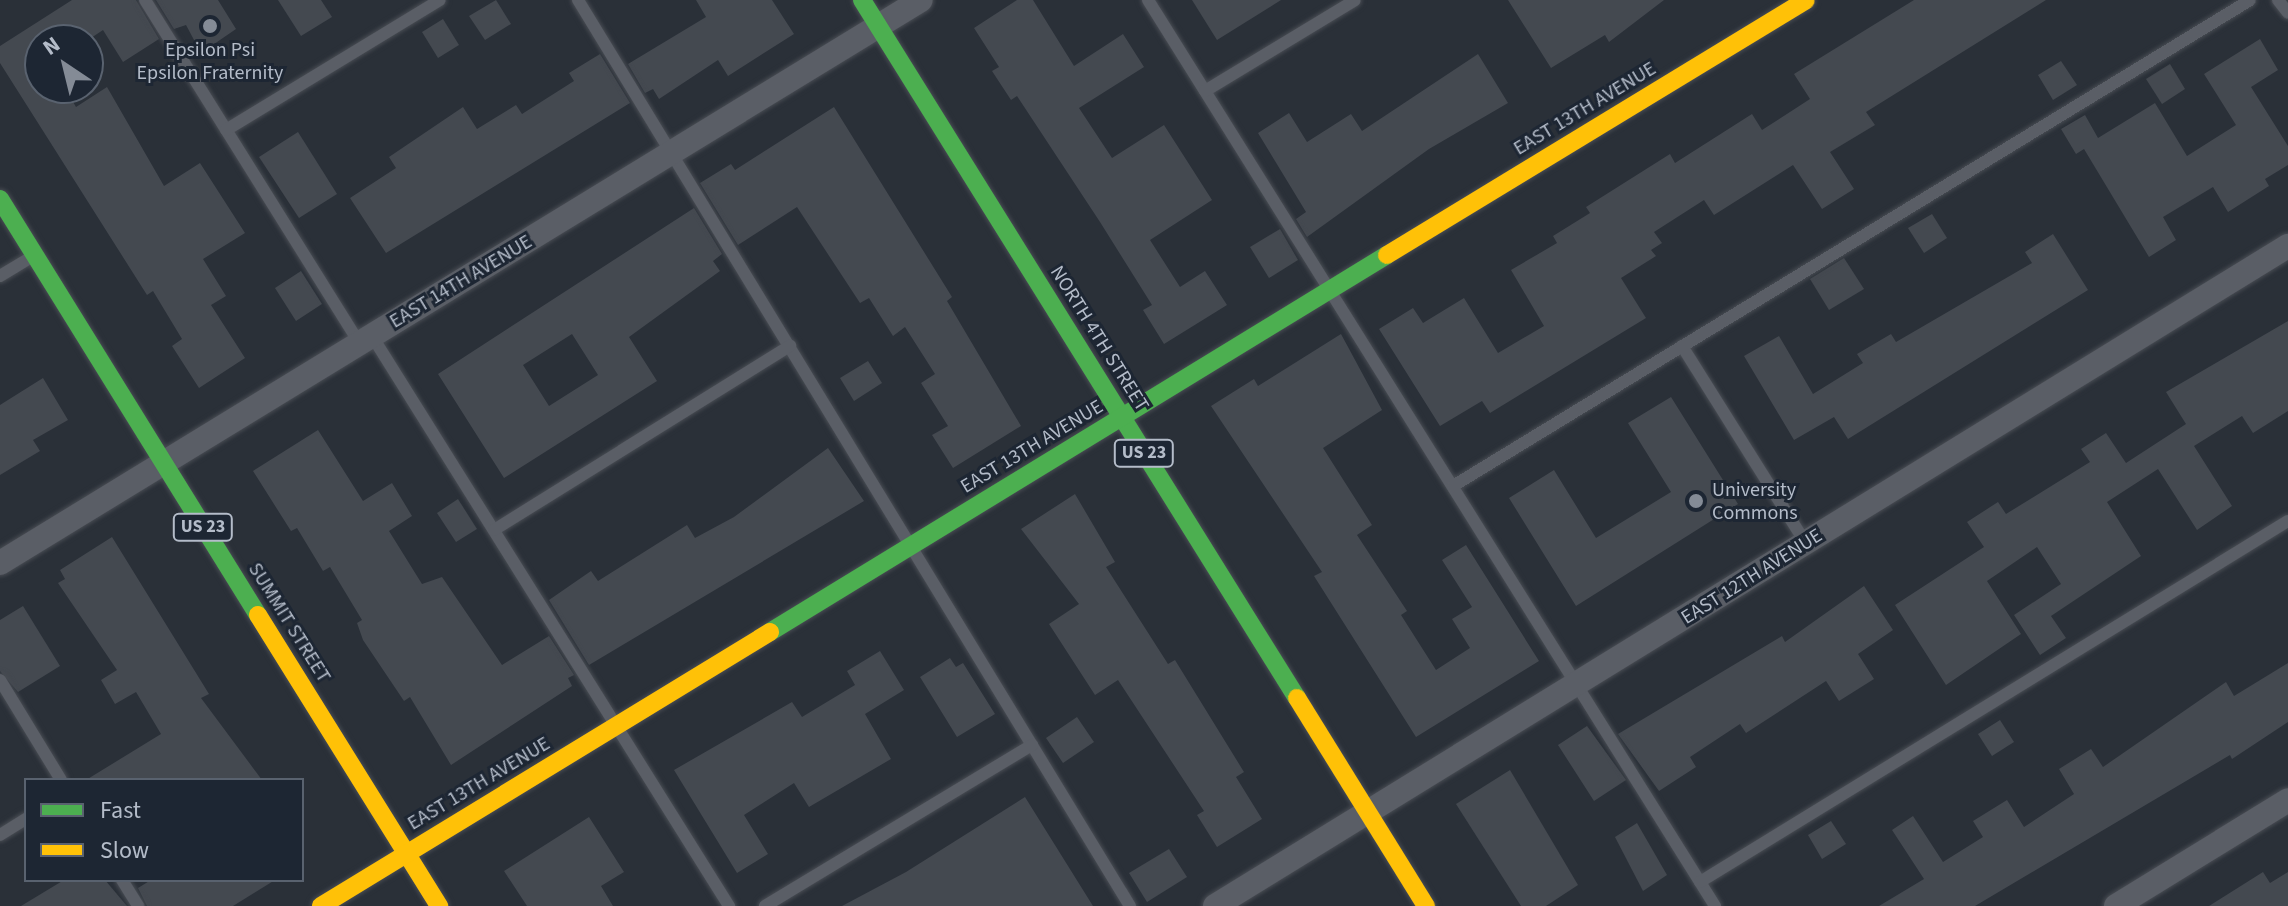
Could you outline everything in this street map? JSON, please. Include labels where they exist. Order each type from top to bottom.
[{"type":"main road","name":"NORTH 4TH STREET","points":[[862,0],[1426,906]]},
{"type":"main road","name":"EAST 13TH AVENUE","points":[[321,906],[1806,0]]},
{"type":"main road","name":"SUMMIT STREET","points":[[0,199],[439,906]]},
{"type":"street","name":"EAST 14TH AVENUE","points":[[0,563],[921,0]]},
{"type":"street","name":"EAST 12TH AVENUE","points":[[1215,906],[2288,246]]},
{"type":"street","points":[[2116,906],[2288,800]]},
{"type":"lane","points":[[145,0],[226,130],[494,530],[729,906]]},
{"type":"lane","points":[[226,130],[440,0]]},
{"type":"lane","points":[[578,0],[1130,906]]},
{"type":"lane","points":[[1148,0],[1715,906]]},
{"type":"lane","points":[[1205,91],[1355,0]]},
{"type":"lane","points":[[1453,486],[2250,0]]},
{"type":"lane","points":[[2278,0],[2288,13]]},
{"type":"lane","points":[[0,276],[34,255]]},
{"type":"lane","points":[[494,530],[790,346]]},
{"type":"lane","points":[[1682,346],[1806,544]]},
{"type":"lane","points":[[1700,882],[2288,521]]},
{"type":"lane","points":[[0,680],[60,778]]},
{"type":"lane","points":[[765,906],[1032,745]]},
{"type":"lane","points":[[0,835],[24,820]]},
{"type":"lane","points":[[123,882],[138,906]]},
{"type":"building","points":[[72,0],[136,0],[159,39],[123,62],[104,32],[104,24],[34,24]]},
{"type":"building","name":"Epsilon Psi Epsilon Fraternity","points":[[156,0],[218,0],[236,29],[201,53],[186,25],[174,29]]},
{"type":"building","points":[[278,0],[321,0],[332,17],[301,36]]},
{"type":"building","points":[[496,0],[511,24],[485,40],[469,16]]},
{"type":"building","points":[[696,0],[772,0],[794,34],[728,76],[718,60],[659,99],[653,89],[645,93],[628,64],[706,17]]},
{"type":"building","points":[[1017,0],[1033,0],[1074,66],[1123,34],[1144,67],[1079,108],[1112,158],[1164,125],[1212,200],[1150,240],[1180,287],[1205,271],[1227,305],[1164,344],[1143,310],[1152,305],[1100,222],[1017,96],[1011,100],[992,71],[999,67],[974,28]]},
{"type":"building","points":[[1192,0],[1281,0],[1217,40]]},
{"type":"building","points":[[1508,0],[1664,0],[1609,42],[1605,35],[1551,68]]},
{"type":"building","points":[[1914,0],[2046,0],[1866,112],[1875,125],[1830,152],[1854,189],[1822,209],[1793,165],[1714,215],[1704,200],[1654,232],[1662,243],[1651,250],[1656,256],[1621,278],[1646,318],[1490,413],[1482,401],[1440,426],[1379,329],[1413,308],[1423,323],[1464,298],[1498,353],[1544,326],[1511,270],[1557,243],[1553,236],[1590,213],[1586,207],[1670,154],[1675,163],[1752,114],[1762,130],[1810,99],[1794,74]]},
{"type":"building","points":[[443,19],[459,45],[438,58],[422,32]]},
{"type":"building","points":[[24,31],[24,101],[0,63],[0,46]]},
{"type":"building","points":[[2260,39],[2278,70],[2251,87],[2288,146],[2288,165],[2265,179],[2269,186],[2228,212],[2213,187],[2163,217],[2176,240],[2149,257],[2084,149],[2076,154],[2061,129],[2085,115],[2098,138],[2155,103],[2187,156],[2236,125],[2204,74]]},
{"type":"building","points":[[600,54],[630,103],[386,253],[350,198],[396,168],[389,157],[463,107],[477,129],[516,105],[522,114],[574,81],[569,73]]},
{"type":"building","points":[[1478,54],[1508,103],[1429,149],[1307,237],[1296,219],[1306,212],[1258,133],[1289,113],[1307,142],[1351,114],[1362,131]]},
{"type":"building","points":[[2061,61],[2077,85],[2053,100],[2038,75]]},
{"type":"building","points":[[2170,64],[2185,89],[2162,104],[2146,79]]},
{"type":"building","points":[[107,87],[164,186],[200,163],[245,233],[203,259],[226,296],[211,305],[245,358],[199,388],[172,346],[182,339],[153,291],[147,295],[26,104],[74,104],[76,107],[81,104],[104,104],[104,89]]},
{"type":"building","points":[[834,107],[952,297],[947,301],[1021,426],[953,468],[932,435],[948,426],[921,383],[935,374],[905,327],[893,336],[869,298],[860,303],[797,207],[738,245],[700,183],[731,164],[735,170]]},
{"type":"building","points":[[298,132],[337,194],[299,218],[259,157]]},
{"type":"building","points":[[694,208],[722,254],[713,261],[720,271],[629,337],[657,381],[504,478],[438,374]],"holes":[[[572,334],[598,375],[549,406],[523,365]]]},
{"type":"building","points":[[1932,214],[1947,238],[1924,253],[1908,228]]},
{"type":"building","points":[[1280,229],[1298,260],[1269,278],[1250,247]]},
{"type":"building","points":[[2053,234],[2088,290],[1848,439],[1834,417],[1794,440],[1744,356],[1779,336],[1813,394],[1863,363],[1857,354],[1891,334],[1896,342],[2032,263],[2025,252]]},
{"type":"building","points":[[1844,258],[1864,289],[1829,310],[1810,279]]},
{"type":"building","points":[[301,271],[322,304],[296,321],[275,288]]},
{"type":"building","points":[[2288,321],[2288,411],[2253,433],[2242,416],[2194,446],[2232,506],[2197,530],[2158,469],[2107,502],[2141,556],[2051,616],[2066,638],[2040,655],[2014,615],[2061,584],[2037,547],[1987,581],[2021,634],[1946,685],[1895,605],[1984,547],[1967,522],[1998,502],[2006,514],[2090,462],[2081,449],[2106,433],[2126,463],[2186,424],[2166,392]]},
{"type":"building","points":[[1341,334],[1382,410],[1323,448],[1372,525],[1357,535],[1407,611],[1401,615],[1436,670],[1470,648],[1452,619],[1472,607],[1442,560],[1466,545],[1539,661],[1416,737],[1314,576],[1322,572],[1211,406],[1254,379],[1258,386]]},
{"type":"building","points":[[868,361],[882,383],[854,401],[840,378]]},
{"type":"building","points":[[43,378],[68,420],[33,440],[40,451],[0,475],[0,405]]},
{"type":"building","name":"University Commons","points":[[1671,397],[1738,504],[1576,606],[1509,498],[1554,470],[1596,538],[1671,492],[1628,423]]},
{"type":"building","points":[[318,430],[363,501],[392,483],[412,516],[389,531],[422,584],[442,577],[502,665],[549,636],[574,675],[568,678],[572,686],[451,765],[410,697],[404,701],[363,640],[357,623],[362,620],[330,567],[323,571],[297,528],[291,531],[253,471]]},
{"type":"building","points":[[828,448],[864,501],[589,665],[549,600],[591,571],[598,581],[687,525],[695,538],[734,517]]},
{"type":"building","points":[[1075,494],[1115,562],[1106,567],[1168,664],[1175,660],[1244,772],[1236,777],[1262,819],[1217,847],[1197,815],[1204,811],[1118,680],[1095,695],[1049,624],[1079,604],[1021,529]]},
{"type":"building","points":[[458,499],[477,529],[456,542],[437,513]]},
{"type":"building","points":[[112,537],[209,694],[201,698],[261,778],[89,778],[161,734],[136,692],[115,704],[101,680],[117,670],[58,583],[65,579],[60,570]]},
{"type":"building","points":[[1864,586],[1893,630],[1858,654],[1874,679],[1839,701],[1826,681],[1746,733],[1740,724],[1690,757],[1696,767],[1659,791],[1618,734],[1782,636],[1785,642]]},
{"type":"building","points":[[23,606],[60,666],[18,692],[0,671],[0,620]]},
{"type":"building","points":[[880,651],[904,690],[865,714],[891,759],[809,807],[794,783],[744,815],[768,854],[737,873],[674,770],[792,702],[802,717],[855,685],[847,671]]},
{"type":"building","points":[[950,658],[956,667],[963,663],[995,714],[957,737],[920,677]]},
{"type":"building","points":[[2288,663],[2288,722],[2232,759],[2230,755],[1975,906],[1879,906],[1924,879],[1892,830],[1913,816],[1943,862],[1983,837],[1973,821],[2007,800],[2024,827],[2074,794],[2059,769],[2091,749],[2103,767],[2226,682],[2234,696]]},
{"type":"building","points":[[1077,717],[1094,742],[1063,763],[1046,738]]},
{"type":"building","points":[[2000,720],[2014,742],[1992,756],[1978,734]]},
{"type":"building","points":[[1587,726],[1626,780],[1594,801],[1558,745]]},
{"type":"building","points":[[1510,770],[1578,885],[1546,906],[1521,906],[1456,804]]},
{"type":"building","points":[[1025,797],[1093,906],[842,906],[906,872]]},
{"type":"building","points":[[589,817],[624,872],[601,886],[613,906],[527,906],[504,871]]},
{"type":"building","points":[[1831,821],[1846,844],[1822,859],[1808,835]]},
{"type":"building","points":[[1637,823],[1667,875],[1643,891],[1615,837]]},
{"type":"building","points":[[1169,849],[1187,877],[1147,902],[1129,873]]},
{"type":"building","points":[[2263,872],[2270,883],[2288,872],[2288,906],[2209,906]]},
{"type":"building","points":[[61,882],[107,882],[127,906],[21,906]]},
{"type":"building","points":[[148,882],[272,882],[233,906],[147,906],[138,888]]},
{"type":"traffic: fast","points":[[862,0],[1297,698]]},
{"type":"traffic: fast","points":[[0,199],[258,615]]},
{"type":"traffic: fast","points":[[770,632],[1387,255]]},
{"type":"traffic: slow","points":[[1387,255],[1806,0]]},
{"type":"traffic: slow","points":[[258,615],[439,906]]},
{"type":"traffic: slow","points":[[321,906],[770,632]]},
{"type":"traffic: slow","points":[[1297,698],[1426,906]]},
{"type":"place","name":"Epsilon Psi Epsilon Fraternity","points":[[210,26]]},
{"type":"place","name":"University Commons","points":[[1696,501]]}]
